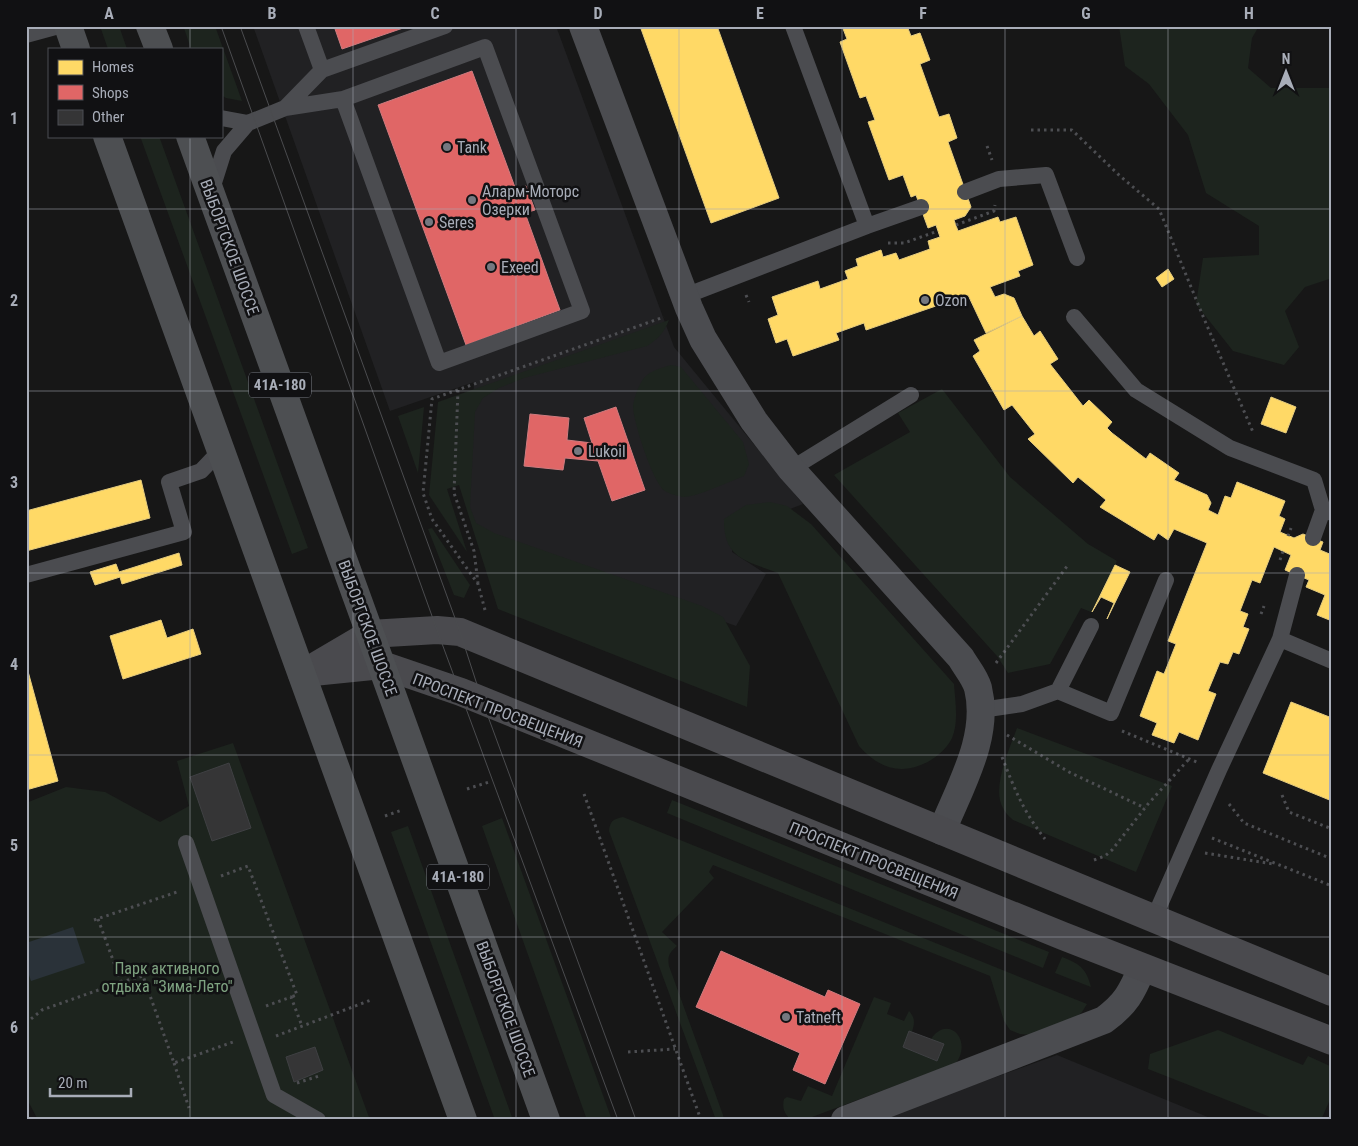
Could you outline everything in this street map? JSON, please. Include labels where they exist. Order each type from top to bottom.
[{"type":"main road","points":[[68,26],[76,48]]},
{"type":"main road","points":[[150,26],[159,48]]},
{"type":"main road","points":[[109,138],[302,674],[458,1119]]},
{"type":"main road","name":"ВЫБОРГСКОЕ ШОССЕ","points":[[191,138],[546,1120]]},
{"type":"main road","points":[[302,674],[370,634],[437,630],[460,632],[1332,992]]},
{"type":"main road","name":"ПРОСПЕКТ ПРОСВЕЩЕНИЯ","points":[[302,674],[382,665],[475,698],[1142,968],[1332,1041]]},
{"type":"street","points":[[582,26],[687,302],[703,339],[749,412],[791,469],[961,658],[977,686],[981,710],[979,739],[942,831]]},
{"type":"street","points":[[845,1120],[1104,1020],[1116,1012],[1130,995],[1142,968]]},
{"type":"lane","points":[[26,35],[59,26]]},
{"type":"lane","points":[[306,26],[322,70]]},
{"type":"lane","points":[[285,108],[322,70],[445,26]]},
{"type":"lane","points":[[793,26],[867,226]]},
{"type":"lane","points":[[211,192],[224,151],[248,123],[285,108],[343,99],[484,47],[582,311],[439,363],[343,99]]},
{"type":"lane","points":[[222,118],[248,123]]},
{"type":"lane","points":[[965,192],[999,179],[1046,175],[1077,258]]},
{"type":"lane","points":[[687,302],[867,226],[921,208]]},
{"type":"lane","points":[[1074,317],[1136,390],[1230,448],[1314,480],[1328,512],[1313,538]]},
{"type":"lane","points":[[791,469],[911,395]]},
{"type":"lane","points":[[26,576],[184,532],[169,482],[201,471],[221,450]]},
{"type":"lane","points":[[1154,918],[1216,777],[1280,639],[1297,575]]},
{"type":"lane","points":[[981,710],[1022,704],[1058,691],[1111,713],[1166,580]]},
{"type":"lane","points":[[1058,691],[1091,626]]},
{"type":"lane","points":[[1280,639],[1332,661]]},
{"type":"lane","points":[[186,844],[274,1095],[318,1120]]},
{"type":"path","points":[[1031,130],[1072,130],[1120,176],[1159,209],[1253,431],[1259,460]]},
{"type":"path","points":[[478,584],[432,519],[423,493],[432,399],[687,302]]},
{"type":"path","points":[[458,390],[454,493],[474,551],[478,584],[485,610]]},
{"type":"path","points":[[995,663],[1068,565]]},
{"type":"path","points":[[1111,713],[1123,732],[1189,759],[1216,777],[1244,823],[1332,859]]},
{"type":"path","points":[[1006,735],[1069,772],[1145,808]]},
{"type":"path","points":[[1000,752],[1020,801],[1029,818],[1045,839]]},
{"type":"path","points":[[1094,860],[1105,856],[1112,850],[1145,808],[1189,759]]},
{"type":"path","points":[[467,789],[489,782]]},
{"type":"path","points":[[584,794],[700,1120]]},
{"type":"path","points":[[1282,795],[1289,812],[1332,829]]},
{"type":"path","points":[[385,816],[402,810]]},
{"type":"path","points":[[1193,830],[1332,886]]},
{"type":"path","points":[[1184,850],[1279,865]]},
{"type":"path","points":[[94,920],[248,866],[297,995],[245,1013]]},
{"type":"path","points":[[98,919],[122,982]]},
{"type":"path","points":[[26,1023],[42,1010],[143,976],[189,1108]]},
{"type":"path","points":[[291,997],[302,1026]]},
{"type":"path","points":[[174,1063],[302,1026],[371,1000]]},
{"type":"path","points":[[628,1052],[675,1049]]},
{"type":"shaded area","points":[[253,26],[556,26],[674,347],[803,504],[733,531],[732,552],[766,574],[736,626],[492,536],[474,527],[468,508],[474,382],[390,411]]},
{"type":"shaded area","points":[[73,927],[85,963],[31,981],[26,966],[26,943]]},
{"type":"shaded area","points":[[1057,1055],[1215,1120],[876,1120]]},
{"type":"green space","points":[[100,26],[119,26],[127,48],[108,48]]},
{"type":"green space","points":[[188,26],[215,26],[242,101],[222,96],[222,48],[191,48],[184,28]]},
{"type":"green space","points":[[1119,26],[1259,26],[1252,38],[1248,68],[1271,88],[1332,88],[1332,278],[1305,287],[1285,311],[1299,347],[1284,365],[1233,351],[1196,304],[1203,258],[1259,255],[1259,226],[1206,193],[1188,135],[1149,84],[1125,66]]},
{"type":"green space","points":[[141,138],[160,138],[308,548],[292,554]]},
{"type":"green space","points":[[669,320],[660,335],[647,346],[524,378],[499,388],[483,398],[475,412],[470,507],[476,523],[494,533],[702,606],[723,617],[750,666],[747,707],[498,609],[459,485],[447,489],[467,552],[429,495],[438,402]]},
{"type":"green space","points":[[671,365],[681,367],[743,442],[749,464],[744,476],[688,497],[669,493],[660,486],[644,451],[634,414],[634,399],[644,378],[653,371]]},
{"type":"green space","points":[[942,389],[1010,477],[1088,544],[1117,561],[1091,612],[1081,608],[1050,664],[1008,673],[997,656],[834,475],[910,432],[898,413]]},
{"type":"green space","points":[[424,407],[418,473],[398,416]]},
{"type":"green space","points":[[770,502],[787,506],[811,524],[954,684],[956,711],[954,732],[946,748],[931,760],[911,768],[893,768],[875,761],[859,746],[778,573],[747,561],[732,550],[725,532],[724,519],[746,505]]},
{"type":"green space","points":[[432,528],[470,585],[464,598],[454,595],[428,529]]},
{"type":"green space","points":[[1017,728],[1172,786],[1136,872],[1013,820],[1006,813],[1000,800],[1000,779]]},
{"type":"green space","name":"Парк активного отдыха \"Зима-Лето\"","points":[[233,743],[370,1120],[38,1120],[26,1097],[26,803],[66,787],[105,792],[160,822],[189,806],[177,761]]},
{"type":"green space","points":[[672,800],[1049,952],[1043,968],[667,813]]},
{"type":"green space","points":[[623,817],[1087,1004],[1074,1020],[1032,1035],[1020,1034],[1010,1030],[1004,1021],[990,976],[713,865],[709,872],[714,878],[662,932],[677,946],[668,959],[669,966],[723,1115],[724,1120],[716,1120],[609,831],[613,821]]},
{"type":"green space","points":[[502,818],[612,1120],[587,1120],[482,826]]},
{"type":"green space","points":[[408,826],[513,1120],[495,1120],[391,832]]},
{"type":"green space","points":[[1062,957],[1073,962],[1084,971],[1091,987],[1055,973]]},
{"type":"green space","points":[[874,997],[891,1003],[887,1014],[904,1021],[909,1011],[912,1016],[914,1023],[912,1032],[909,1031],[903,1047],[937,1061],[944,1045],[931,1039],[944,1029],[956,1033],[962,1046],[961,1054],[956,1063],[804,1120],[791,1120],[783,1108],[784,1099],[787,1097],[801,1101],[808,1086],[832,1096]]},
{"type":"green space","points":[[1218,1030],[1303,1065],[1308,1056],[1330,1066],[1332,1095],[1321,1120],[1278,1120],[1148,1069],[1150,1054]]},
{"type":"building: Homes","points":[[640,26],[717,26],[779,198],[711,223]]},
{"type":"building: Homes","points":[[842,26],[907,26],[911,36],[920,33],[930,60],[920,64],[939,117],[949,114],[957,138],[948,142],[971,207],[965,216],[954,220],[958,231],[998,217],[1000,222],[1016,217],[1033,265],[1018,271],[1020,276],[990,287],[995,297],[1004,294],[1014,298],[1022,316],[986,333],[968,295],[866,330],[864,323],[836,333],[839,340],[793,356],[787,339],[776,343],[768,319],[778,315],[772,297],[818,281],[820,289],[848,279],[845,271],[858,266],[856,259],[881,250],[883,257],[896,253],[899,260],[930,249],[928,241],[940,237],[936,225],[928,228],[916,195],[911,197],[903,175],[889,180],[868,122],[875,120],[866,96],[860,98],[840,42],[847,39]]},
{"type":"building: Homes","points":[[1168,269],[1174,279],[1162,287],[1156,278]]},
{"type":"building: Homes","points":[[1022,316],[1034,336],[1040,331],[1058,359],[1050,364],[1083,406],[1089,400],[1112,422],[1107,428],[1112,433],[1146,459],[1150,453],[1179,473],[1174,480],[1207,495],[1211,503],[1208,510],[1218,515],[1225,496],[1231,498],[1237,482],[1285,501],[1279,516],[1285,519],[1280,532],[1294,538],[1303,534],[1323,542],[1320,550],[1332,555],[1332,621],[1317,615],[1325,595],[1306,587],[1309,580],[1285,570],[1291,555],[1274,547],[1260,583],[1252,580],[1240,611],[1248,614],[1243,627],[1249,629],[1239,654],[1233,652],[1228,664],[1220,662],[1208,691],[1216,694],[1198,740],[1179,732],[1174,743],[1152,735],[1157,723],[1140,716],[1157,671],[1164,674],[1176,644],[1168,641],[1207,543],[1174,529],[1168,540],[1158,533],[1154,540],[1100,507],[1106,500],[1078,477],[1073,483],[1028,439],[1035,434],[1012,405],[1004,410],[973,356],[980,351],[974,340]]},
{"type":"building: Homes","points":[[1271,397],[1296,407],[1286,433],[1261,424]]},
{"type":"building: Homes","points":[[141,480],[150,518],[26,551],[26,511]]},
{"type":"building: Homes","points":[[179,553],[182,565],[122,584],[120,577],[95,585],[90,572],[116,564],[119,572]]},
{"type":"building: Homes","points":[[1115,565],[1130,572],[1107,619],[1114,603],[1101,597],[1092,612]]},
{"type":"building: Homes","points":[[161,620],[167,638],[193,629],[201,654],[123,679],[110,636]]},
{"type":"building: Homes","points":[[26,664],[58,781],[26,790]]},
{"type":"building: Homes","points":[[1291,702],[1332,718],[1332,801],[1263,773]]},
{"type":"building: Shops","points":[[334,26],[409,26],[342,49]]},
{"type":"building: Shops","name":"Аларм-Моторс Озерки","points":[[472,71],[516,190],[526,186],[535,210],[525,213],[560,310],[466,345],[378,105]]},
{"type":"building: Shops","name":"Lukoil","points":[[616,407],[645,490],[612,501],[598,461],[565,458],[563,470],[524,466],[530,414],[569,418],[567,440],[592,443],[584,418]]},
{"type":"building: Shops","name":"Tatneft","points":[[721,951],[825,997],[828,990],[860,1004],[825,1084],[793,1070],[800,1053],[696,1007]]},
{"type":"building: Other","points":[[229,763],[251,828],[212,841],[190,777]]},
{"type":"building: Other","points":[[909,1031],[944,1044],[937,1061],[903,1047]]},
{"type":"building: Other","points":[[315,1047],[323,1070],[294,1082],[286,1057]]},
{"type":"tram line","points":[[221,26],[437,630],[618,1120]]},
{"type":"tram line","points":[[240,26],[460,632],[482,700],[636,1120]]},
{"type":"place","name":"Tank","points":[[447,147]]},
{"type":"place","name":"Аларм-Моторс Озерки","points":[[472,200]]},
{"type":"place","name":"Seres","points":[[429,222]]},
{"type":"place","name":"Exeed","points":[[491,267]]},
{"type":"place","name":"Ozon","points":[[925,300]]},
{"type":"place","name":"Lukoil","points":[[578,451]]},
{"type":"place","name":"Tatneft","points":[[786,1017]]}]
